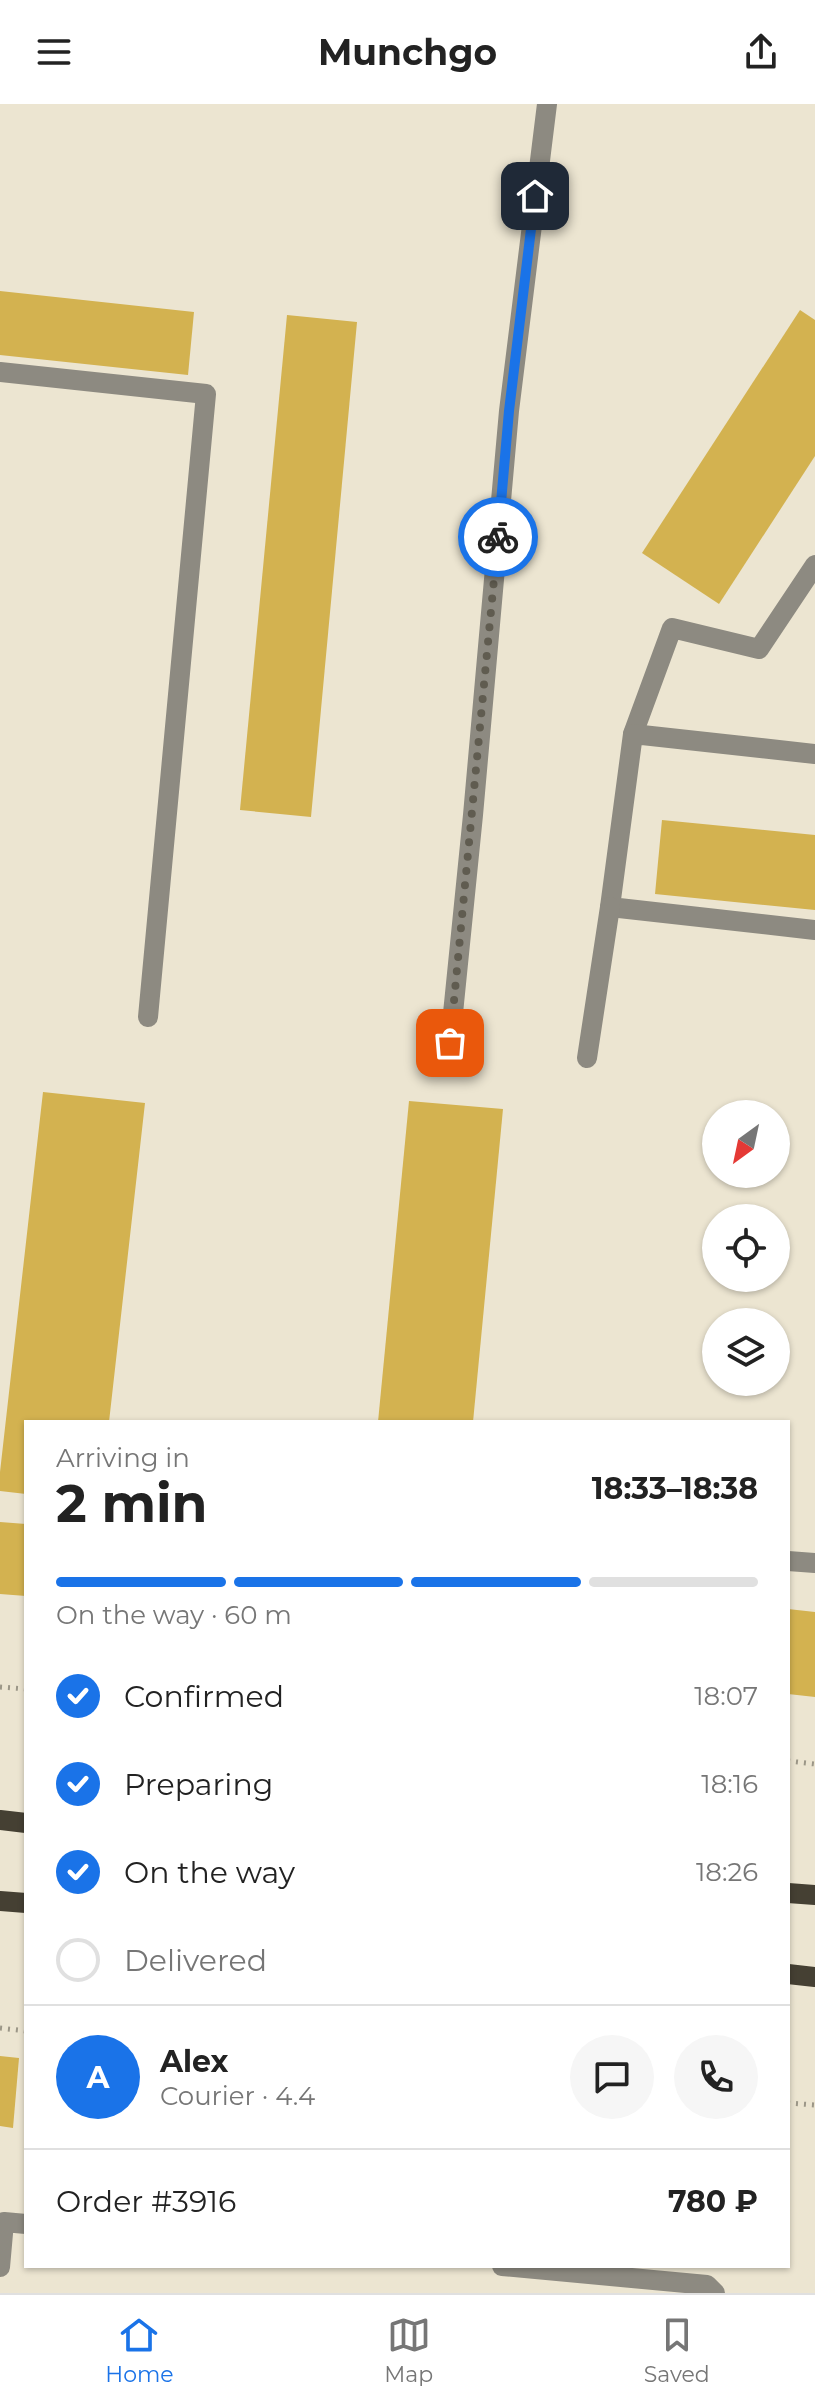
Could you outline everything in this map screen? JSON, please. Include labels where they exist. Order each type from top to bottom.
[{"type":"main road","points":[[0,1820],[24,1823]]},
{"type":"main road","points":[[790,1893],[815,1895]]},
{"type":"main road","points":[[0,1901],[24,1903]]},
{"type":"main road","points":[[790,1974],[815,1977]]},
{"type":"lane","points":[[450,1043],[509,411],[547,104]]},
{"type":"lane","points":[[0,372],[206,394],[148,1017]]},
{"type":"lane","points":[[587,1058],[633,734],[672,628],[759,649],[815,565]]},
{"type":"lane","points":[[633,734],[815,754]]},
{"type":"lane","points":[[610,907],[815,930]]},
{"type":"lane","points":[[790,1561],[815,1563]]},
{"type":"lane","points":[[0,2267],[2,2222],[24,2224]]},
{"type":"lane","points":[[512,2268],[593,2284],[707,2285],[715,2293]]},
{"type":"path","points":[[0,1687],[24,1689]]},
{"type":"path","points":[[790,1761],[815,1764]]},
{"type":"path","points":[[0,2028],[24,2031]]},
{"type":"path","points":[[790,2103],[815,2105]]},
{"type":"building","points":[[0,291],[194,312],[188,375],[0,355]]},
{"type":"building","points":[[800,310],[815,320],[815,456],[719,604],[642,553]]},
{"type":"building","points":[[287,315],[357,322],[311,817],[240,810]]},
{"type":"building","points":[[662,820],[815,835],[815,910],[655,894]]},
{"type":"building","points":[[43,1092],[145,1103],[109,1420],[24,1420],[24,1494],[0,1491]]},
{"type":"building","points":[[409,1101],[503,1109],[473,1420],[378,1420]]},
{"type":"building","points":[[0,1522],[24,1524],[24,1596],[0,1594]]},
{"type":"building","points":[[790,1609],[815,1612],[815,1697],[790,1694]]},
{"type":"building","points":[[0,2056],[19,2058],[13,2128],[0,2126]]},
{"type":"way so far","points":[[450,1043],[498,537]]},
{"type":"route","points":[[498,537],[509,411],[535,196]]}]
